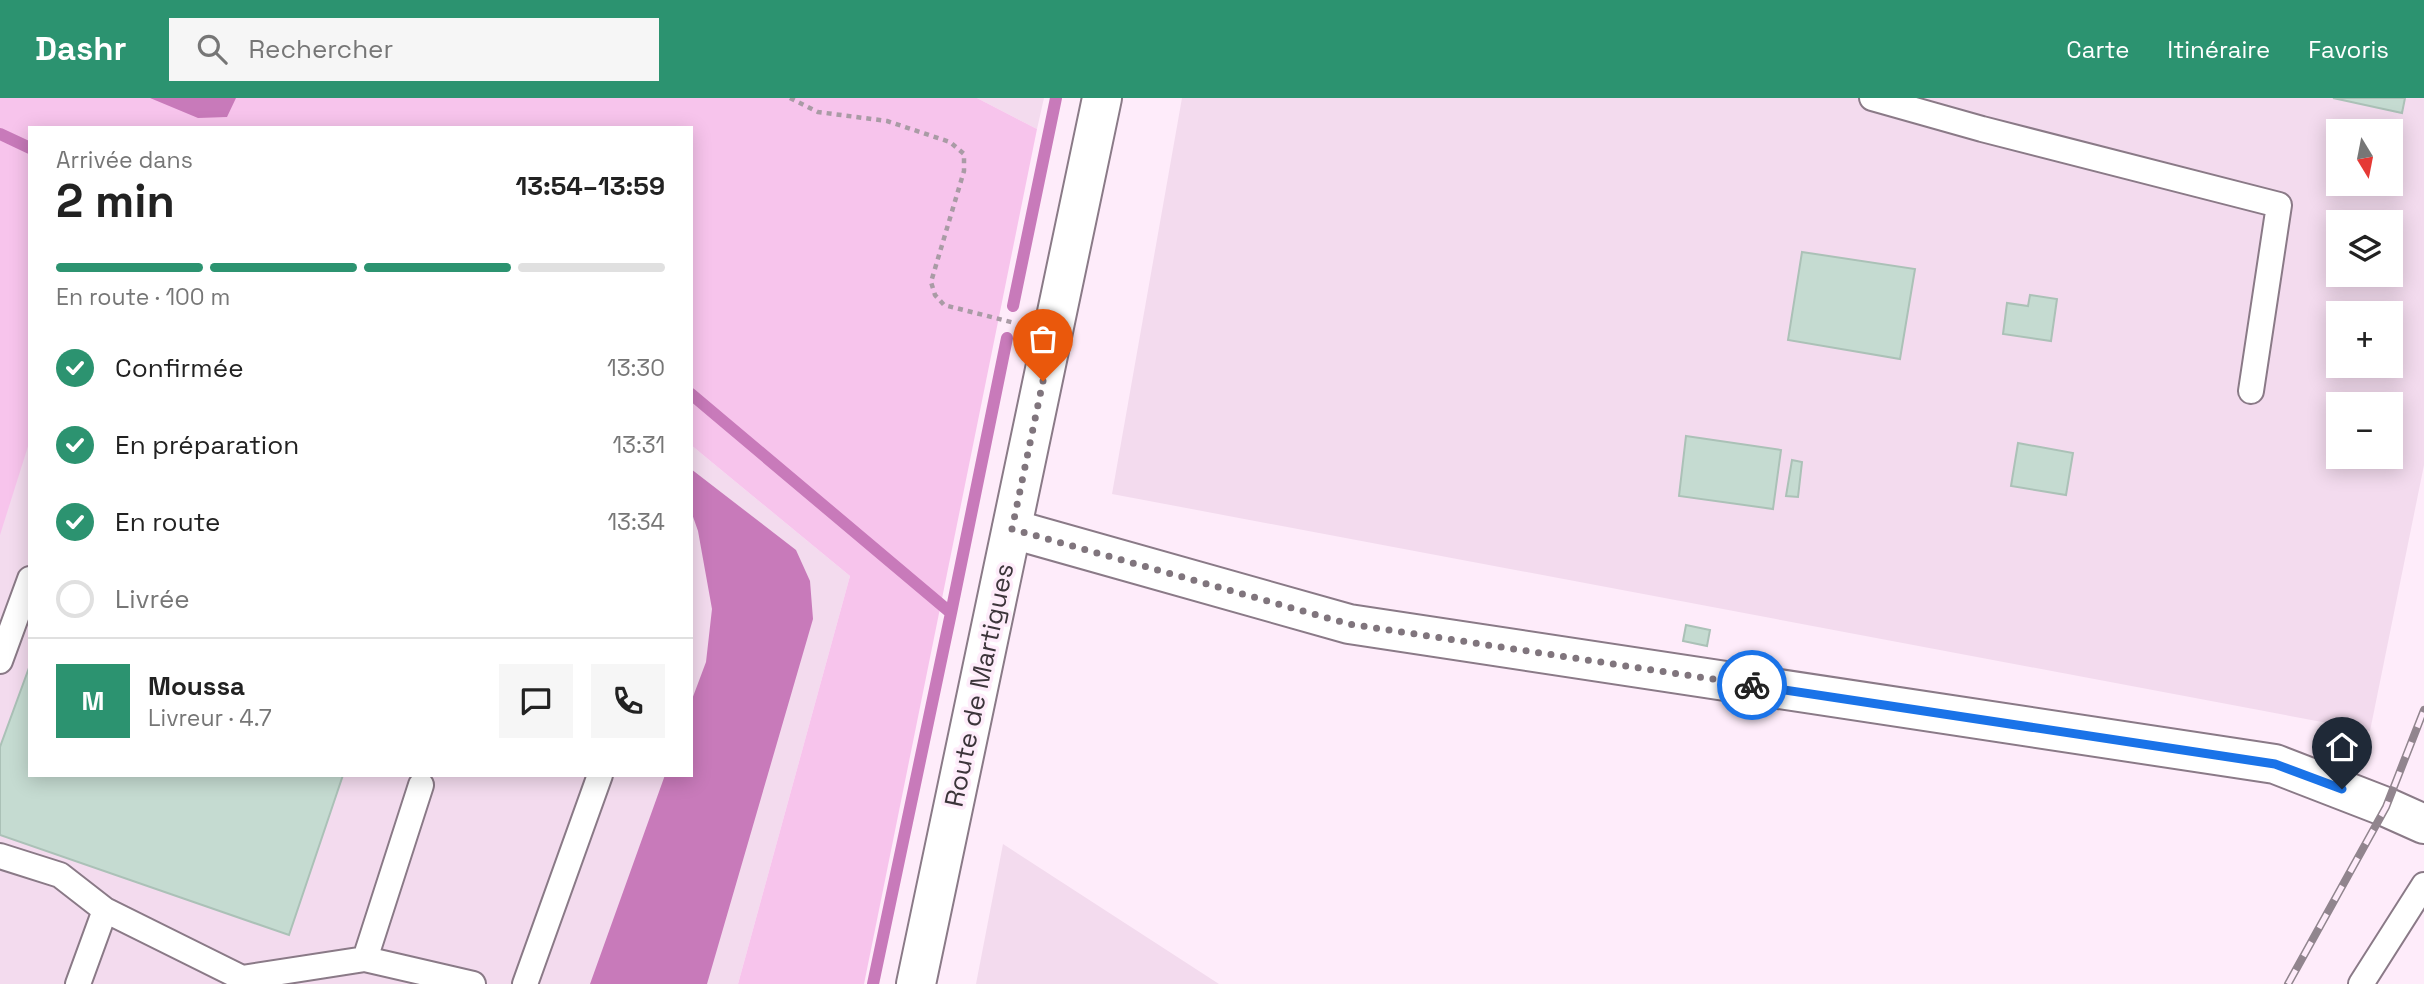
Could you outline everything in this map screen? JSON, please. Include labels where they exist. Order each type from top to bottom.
[{"type":"street","name":"Route de Martigues","points":[[916,984],[1102,98]]},
{"type":"street","points":[[1012,529],[1349,624],[2275,764],[2424,824]]},
{"type":"lane","points":[[1872,98],[2279,205],[2251,391]]},
{"type":"lane","points":[[0,661],[28,584]]},
{"type":"lane","points":[[525,984],[599,777]]},
{"type":"lane","points":[[365,959],[421,785]]},
{"type":"lane","points":[[0,856],[60,875],[105,910],[242,978],[365,959],[473,984]]},
{"type":"lane","points":[[2361,984],[2424,885]]},
{"type":"lane","points":[[78,984],[105,910]]},
{"type":"path","points":[[790,98],[818,112],[887,121],[950,142],[964,154],[964,171],[931,282],[935,295],[944,305],[1053,332]]},
{"type":"shaded area","points":[[0,98],[977,98],[1037,129],[864,984],[738,984],[850,576],[693,447],[693,126],[28,126],[28,446],[0,535]]},
{"type":"shaded area","points":[[150,98],[236,98],[227,117],[198,118]]},
{"type":"shaded area","points":[[977,98],[1044,98],[1037,129]]},
{"type":"shaded area","points":[[1182,98],[2424,98],[2424,465],[2370,731],[1112,494]]},
{"type":"shaded area","points":[[0,181],[28,195],[28,777],[693,777],[693,447],[850,576],[738,984],[0,984]]},
{"type":"shaded area","points":[[693,471],[796,550],[810,581],[813,619],[707,984],[590,984],[664,777],[693,777],[693,697],[706,662],[712,609],[693,517]]},
{"type":"shaded area","points":[[1003,844],[1219,984],[976,984]]},
{"type":"building","points":[[2333,98],[2405,98],[2402,113]]},
{"type":"building","points":[[1802,252],[1915,269],[1900,359],[1788,340]]},
{"type":"building","points":[[2030,295],[2057,299],[2051,341],[2003,334],[2007,303],[2028,306]]},
{"type":"building","points":[[1686,436],[1781,450],[1773,509],[1679,496]]},
{"type":"building","points":[[2018,443],[2073,453],[2066,495],[2011,486]]},
{"type":"building","points":[[1792,460],[1802,462],[1798,497],[1786,496]]},
{"type":"building","points":[[1686,625],[1710,630],[1707,646],[1683,641]]},
{"type":"building","points":[[28,670],[28,777],[342,777],[289,935],[0,835],[0,747]]},
{"type":"waterway","points":[[1013,306],[1056,98]]},
{"type":"waterway","points":[[0,134],[28,147]]},
{"type":"waterway","points":[[951,613],[1007,338]]},
{"type":"waterway","points":[[693,396],[951,613],[873,984]]},
{"type":"railway","points":[[2288,984],[2386,807],[2424,710]]},
{"type":"way so far","points":[[1043,381],[1012,529],[1349,624],[1752,685]]},
{"type":"route","points":[[1752,685],[2275,764],[2342,789]]}]
